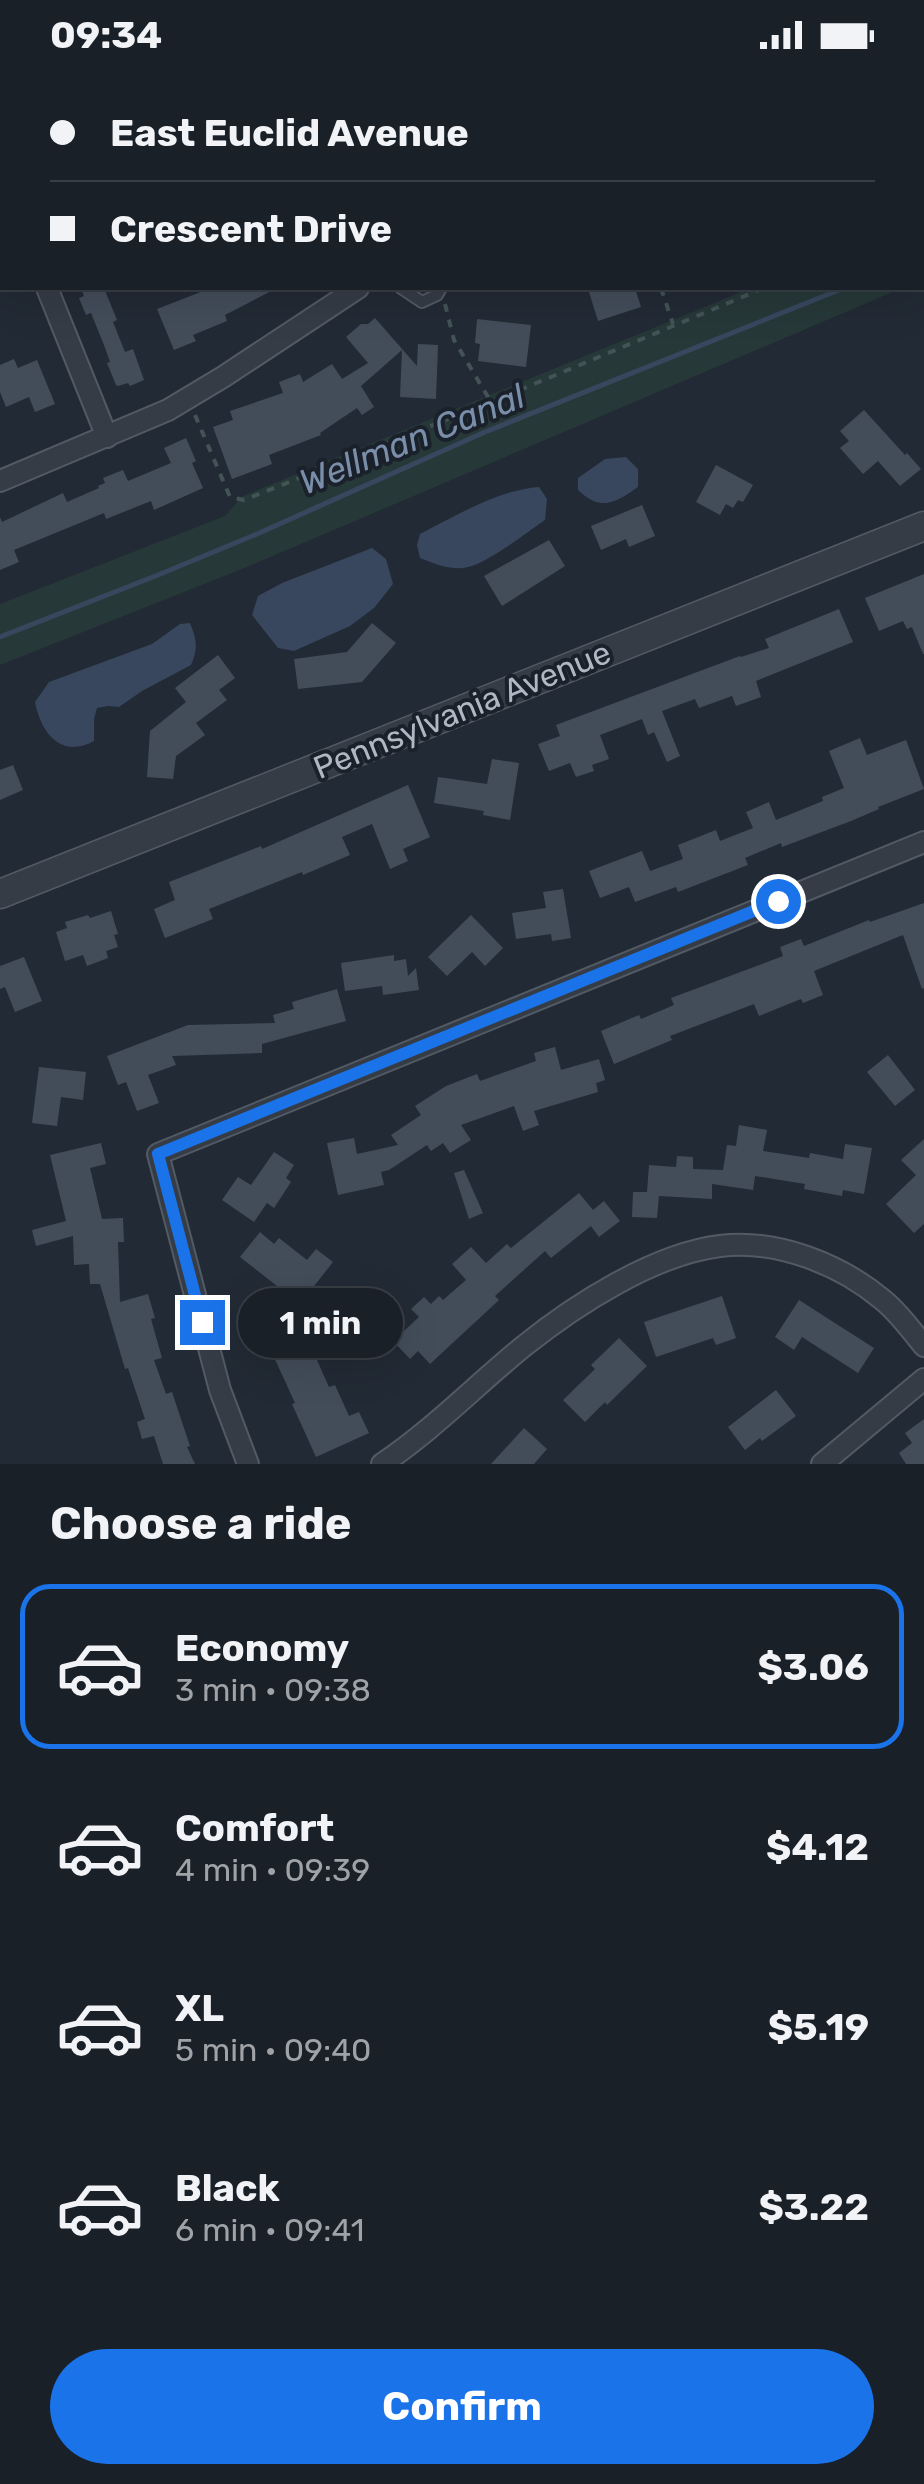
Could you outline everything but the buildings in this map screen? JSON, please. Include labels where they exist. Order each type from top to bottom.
[{"type":"street","points":[[48,290],[106,437]]},
{"type":"street","points":[[0,481],[168,410],[355,290]]},
{"type":"street","name":"Pennsylvania Avenue","points":[[0,894],[924,526]]},
{"type":"street","points":[[248,1464],[220,1390],[158,1154],[924,842]]},
{"type":"street","points":[[382,1464],[439,1422],[525,1345],[596,1296],[679,1255],[722,1246],[767,1248],[810,1258],[850,1275],[885,1302],[924,1346]]},
{"type":"street","points":[[822,1464],[924,1379]]},
{"type":"lane","points":[[404,290],[422,302],[439,291]]},
{"type":"path","points":[[662,290],[673,324]]},
{"type":"path","points":[[188,398],[230,497],[244,500],[759,290]]},
{"type":"path","points":[[439,291],[454,340],[492,402]]},
{"type":"shaded area","points":[[746,290],[897,290],[247,567],[0,665],[0,604],[225,516],[243,496]]},
{"type":"water","points":[[626,457],[638,469],[638,487],[608,503],[594,501],[578,490],[578,478],[605,459]]},
{"type":"water","points":[[539,487],[547,499],[545,520],[497,553],[462,568],[420,558],[420,534],[493,498]]},
{"type":"water","points":[[372,548],[386,559],[393,584],[374,608],[350,626],[294,651],[278,648],[252,615],[258,596]]},
{"type":"water","points":[[190,623],[196,644],[191,665],[119,707],[97,708],[94,741],[72,747],[62,745],[48,733],[35,702],[49,682],[152,644],[180,624]]},
{"type":"waterway","name":"Wellman Canal","points":[[0,637],[257,534],[485,432],[839,290]]},
{"type":"route","points":[[202,1322],[158,1154],[778,901]]}]
